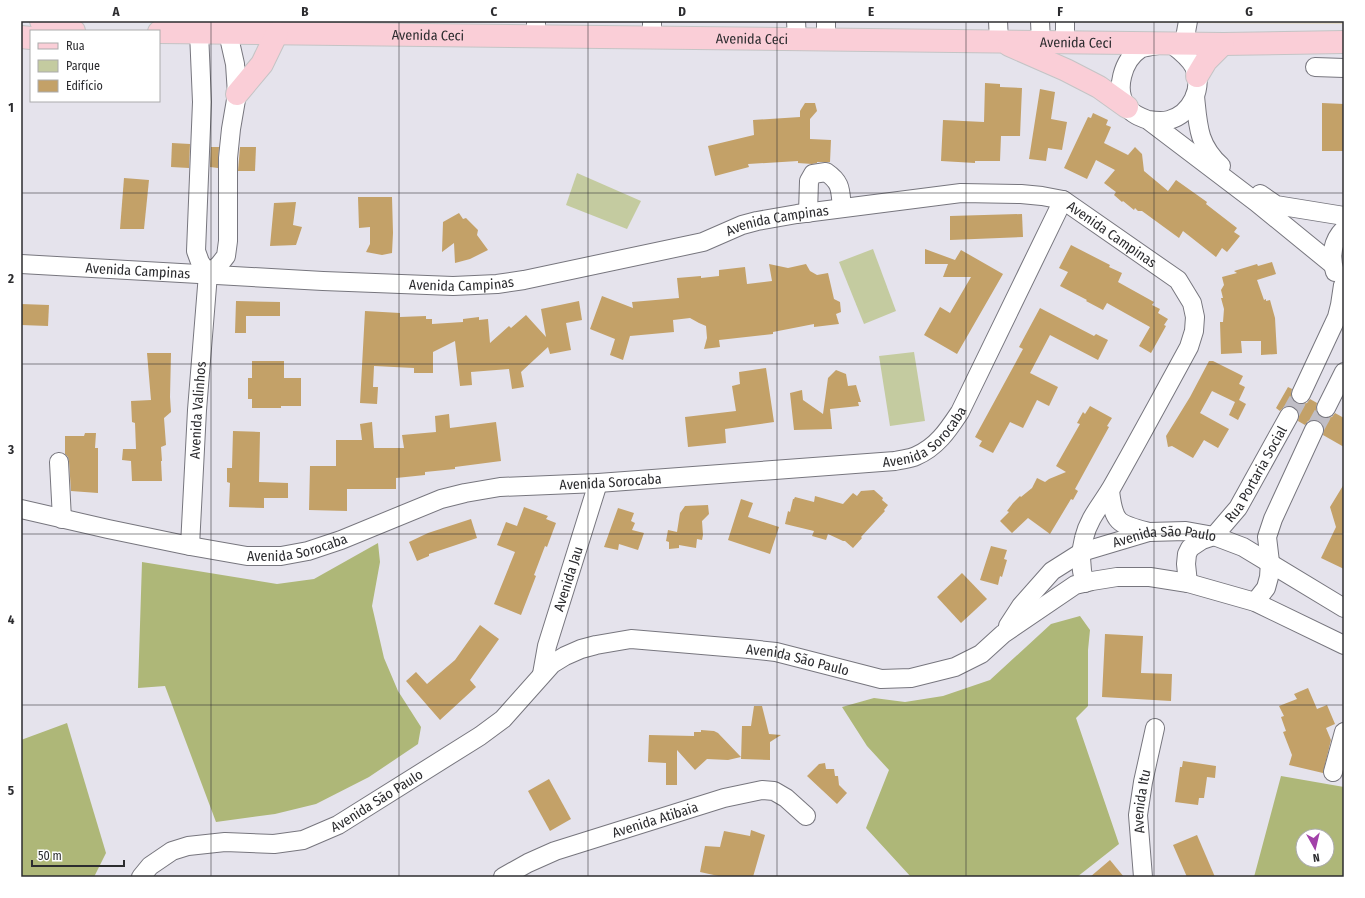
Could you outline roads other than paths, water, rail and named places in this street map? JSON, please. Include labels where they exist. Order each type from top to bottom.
[{"type":"main road","points":[[41,21],[71,30]]},
{"type":"main road","name":"Avenida Ceci","points":[[160,32],[199,32],[229,27],[277,33],[353,28],[826,30],[999,35],[1041,31],[1177,43],[1223,44],[1344,42]]},
{"type":"main road","points":[[237,94],[262,64],[277,33]]},
{"type":"main road","points":[[999,35],[1099,87],[1127,107]]},
{"type":"main road","points":[[1196,86],[1206,61],[1223,44]]},
{"type":"street","points":[[1177,43],[1188,21]]},
{"type":"street","points":[[199,32],[202,102],[196,250],[200,262],[208,274],[219,265],[226,256],[228,240],[228,183],[231,129],[237,94],[235,64],[229,27]]},
{"type":"street","points":[[1177,43],[1194,67],[1201,135],[1211,157],[1276,205],[1344,216]]},
{"type":"street","points":[[1177,43],[1141,49],[1126,64],[1122,75],[1121,86],[1123,99],[1127,107],[1136,115],[1148,120],[1159,122],[1170,120],[1181,114],[1189,106],[1196,86]]},
{"type":"street","points":[[1315,67],[1344,68]]},
{"type":"street","points":[[1148,120],[1256,202],[1332,264]]},
{"type":"street","points":[[201,128],[231,129]]},
{"type":"street","points":[[808,213],[809,181],[813,174],[826,172],[835,178],[840,186],[842,208]]},
{"type":"street","points":[[198,180],[228,183]]},
{"type":"street","name":"Avenida Campinas","points":[[21,264],[323,281],[453,286],[497,284],[524,280],[704,242],[750,223],[808,213],[962,193],[1021,194],[1063,200],[1178,280],[1192,303],[1195,317],[1194,332],[1189,347],[1110,491],[1093,515],[1084,539],[1080,564],[1085,583]]},
{"type":"street","name":"Avenida Sorocaba","points":[[21,509],[190,546],[247,556],[281,556],[308,551],[334,542],[441,499],[500,486],[598,483],[895,461],[916,456],[934,446],[948,430],[960,412],[1063,200]]},
{"type":"street","points":[[1301,394],[1337,316],[1340,305],[1343,286],[1336,275],[1332,264],[1332,252],[1336,240],[1344,229]]},
{"type":"street","name":"Avenida Valinhos","points":[[190,546],[197,410],[208,274]]},
{"type":"street","points":[[1314,366],[1315,376],[1319,382],[1325,383],[1342,376]]},
{"type":"street","points":[[1326,408],[1342,376]]},
{"type":"street","name":"Rua Portaria Social","points":[[1188,583],[1186,564],[1187,554],[1190,548],[1202,540],[1214,536],[1238,508],[1289,416]]},
{"type":"street","points":[[1255,602],[1266,588],[1269,577],[1270,562],[1267,537],[1273,519],[1314,430]]},
{"type":"street","points":[[59,462],[62,519]]},
{"type":"street","name":"Avenida Jau","points":[[542,674],[547,646],[598,483]]},
{"type":"street","points":[[1110,491],[1112,506],[1116,518],[1123,525],[1149,532]]},
{"type":"street","name":"Avenida São Paulo","points":[[1003,634],[1021,606],[1052,571],[1082,552],[1149,532],[1186,531],[1214,536],[1243,547],[1344,608]]},
{"type":"street","name":"Avenida São Paulo","points":[[141,877],[150,866],[172,851],[188,846],[225,842],[274,844],[303,840],[338,824],[480,736],[503,719],[552,664],[581,648],[631,639],[748,649],[776,652],[881,678],[912,678],[954,666],[981,654],[1003,634],[1075,586],[1117,577],[1150,577],[1188,583],[1255,602],[1344,645]]},
{"type":"street","points":[[552,630],[573,646],[581,648]]},
{"type":"street","name":"Avenida Itu","points":[[1143,877],[1138,816],[1143,782],[1155,728]]},
{"type":"street","points":[[1334,772],[1344,732]]},
{"type":"street","name":"Avenida Atibaia","points":[[503,877],[528,862],[555,851],[724,798],[762,790],[774,791],[786,798],[806,816]]},
{"type":"tunnel","points":[[1289,416],[1301,394]]},
{"type":"tunnel","points":[[1314,430],[1326,408]]}]
